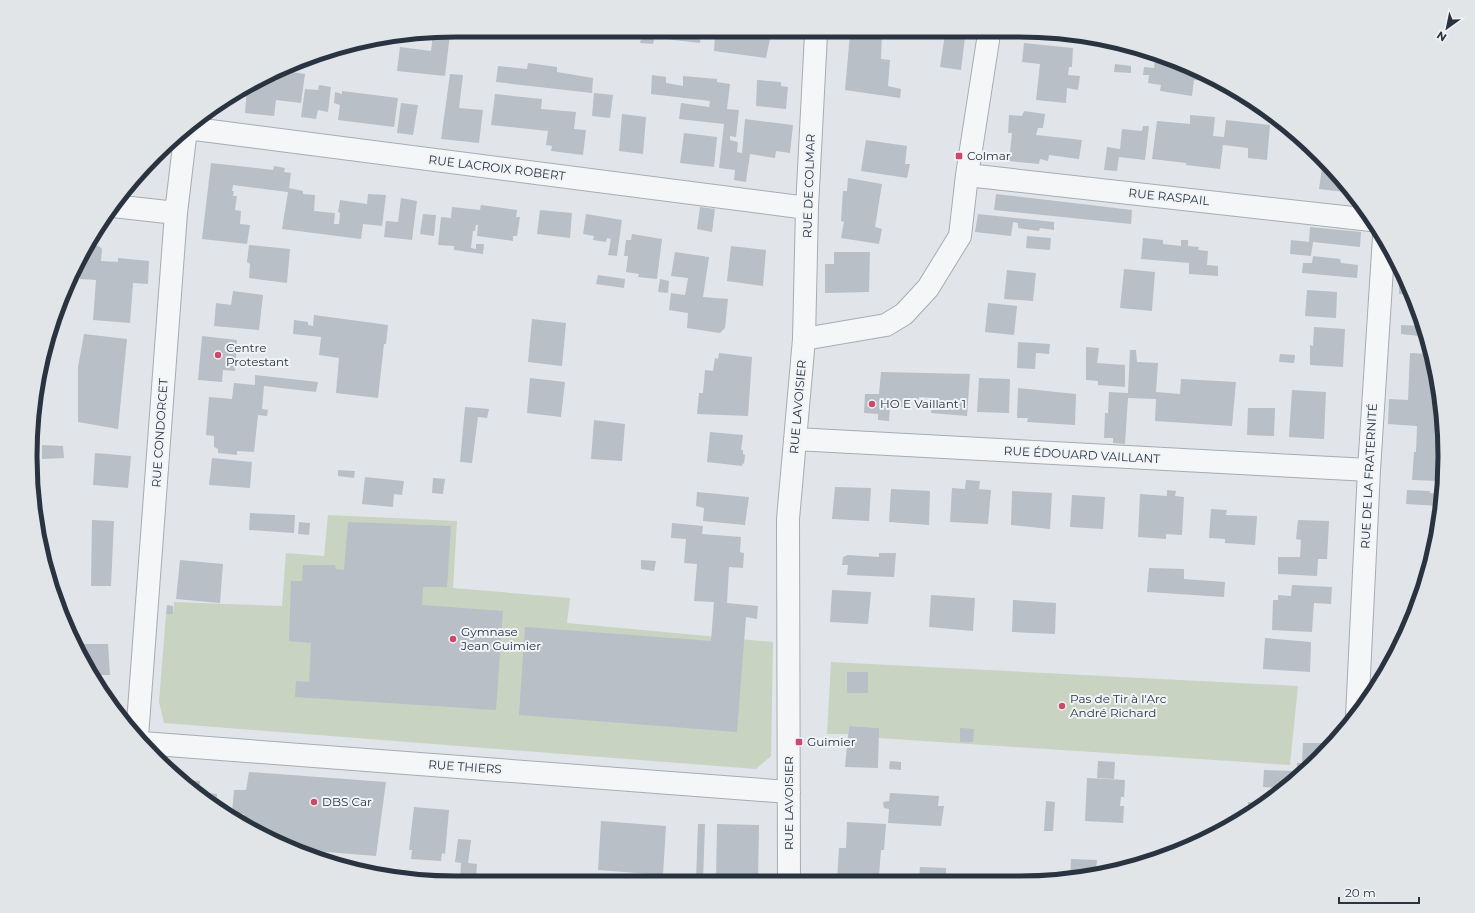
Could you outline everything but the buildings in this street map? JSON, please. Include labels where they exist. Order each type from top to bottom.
[{"type":"street","name":"RUE DE COLMAR","points":[[804,338],[807,208],[816,37]]},
{"type":"street","points":[[804,338],[886,325],[904,314],[928,288],[960,236],[967,175],[989,37]]},
{"type":"street","name":"RUE LACROIX ROBERT","points":[[195,129],[807,208]]},
{"type":"street","name":"RUE CONDORCET","points":[[138,729],[176,212],[186,136]]},
{"type":"street","name":"RUE RASPAIL","points":[[967,175],[1364,219]]},
{"type":"street","points":[[120,207],[176,212]]},
{"type":"street","name":"RUE DE LA FRATERNITÉ","points":[[1358,703],[1369,470],[1383,249]]},
{"type":"street","name":"RUE LAVOISIER","points":[[790,876],[788,519],[804,338]]},
{"type":"street","name":"RUE ÉDOUARD VAILLANT","points":[[795,439],[1369,470]]},
{"type":"street","name":"RUE THIERS","points":[[151,744],[789,792]]},
{"type":"green space","name":"Gymnase Jean Guimier","points":[[328,515],[457,521],[453,588],[570,598],[567,623],[773,642],[771,756],[756,769],[164,723],[159,702],[166,614],[173,614],[174,602],[282,606],[286,553],[324,556]]},
{"type":"green space","name":"Pas de Tir à l'Arc André Richard","points":[[831,662],[1298,686],[1290,765],[878,738],[878,728],[849,726],[848,734],[827,734]]},
{"type":"place","name":"Colmar","points":[[959,156]]},
{"type":"place","name":"Centre Protestant","points":[[218,355]]},
{"type":"place","name":"HO E Vaillant 1","points":[[872,404]]},
{"type":"place","name":"Gymnase Jean Guimier","points":[[453,639]]},
{"type":"place","name":"Pas de Tir à l'Arc André Richard","points":[[1062,706]]},
{"type":"place","name":"Guimier","points":[[799,742]]},
{"type":"place","name":"DBS Car","points":[[314,802]]}]
